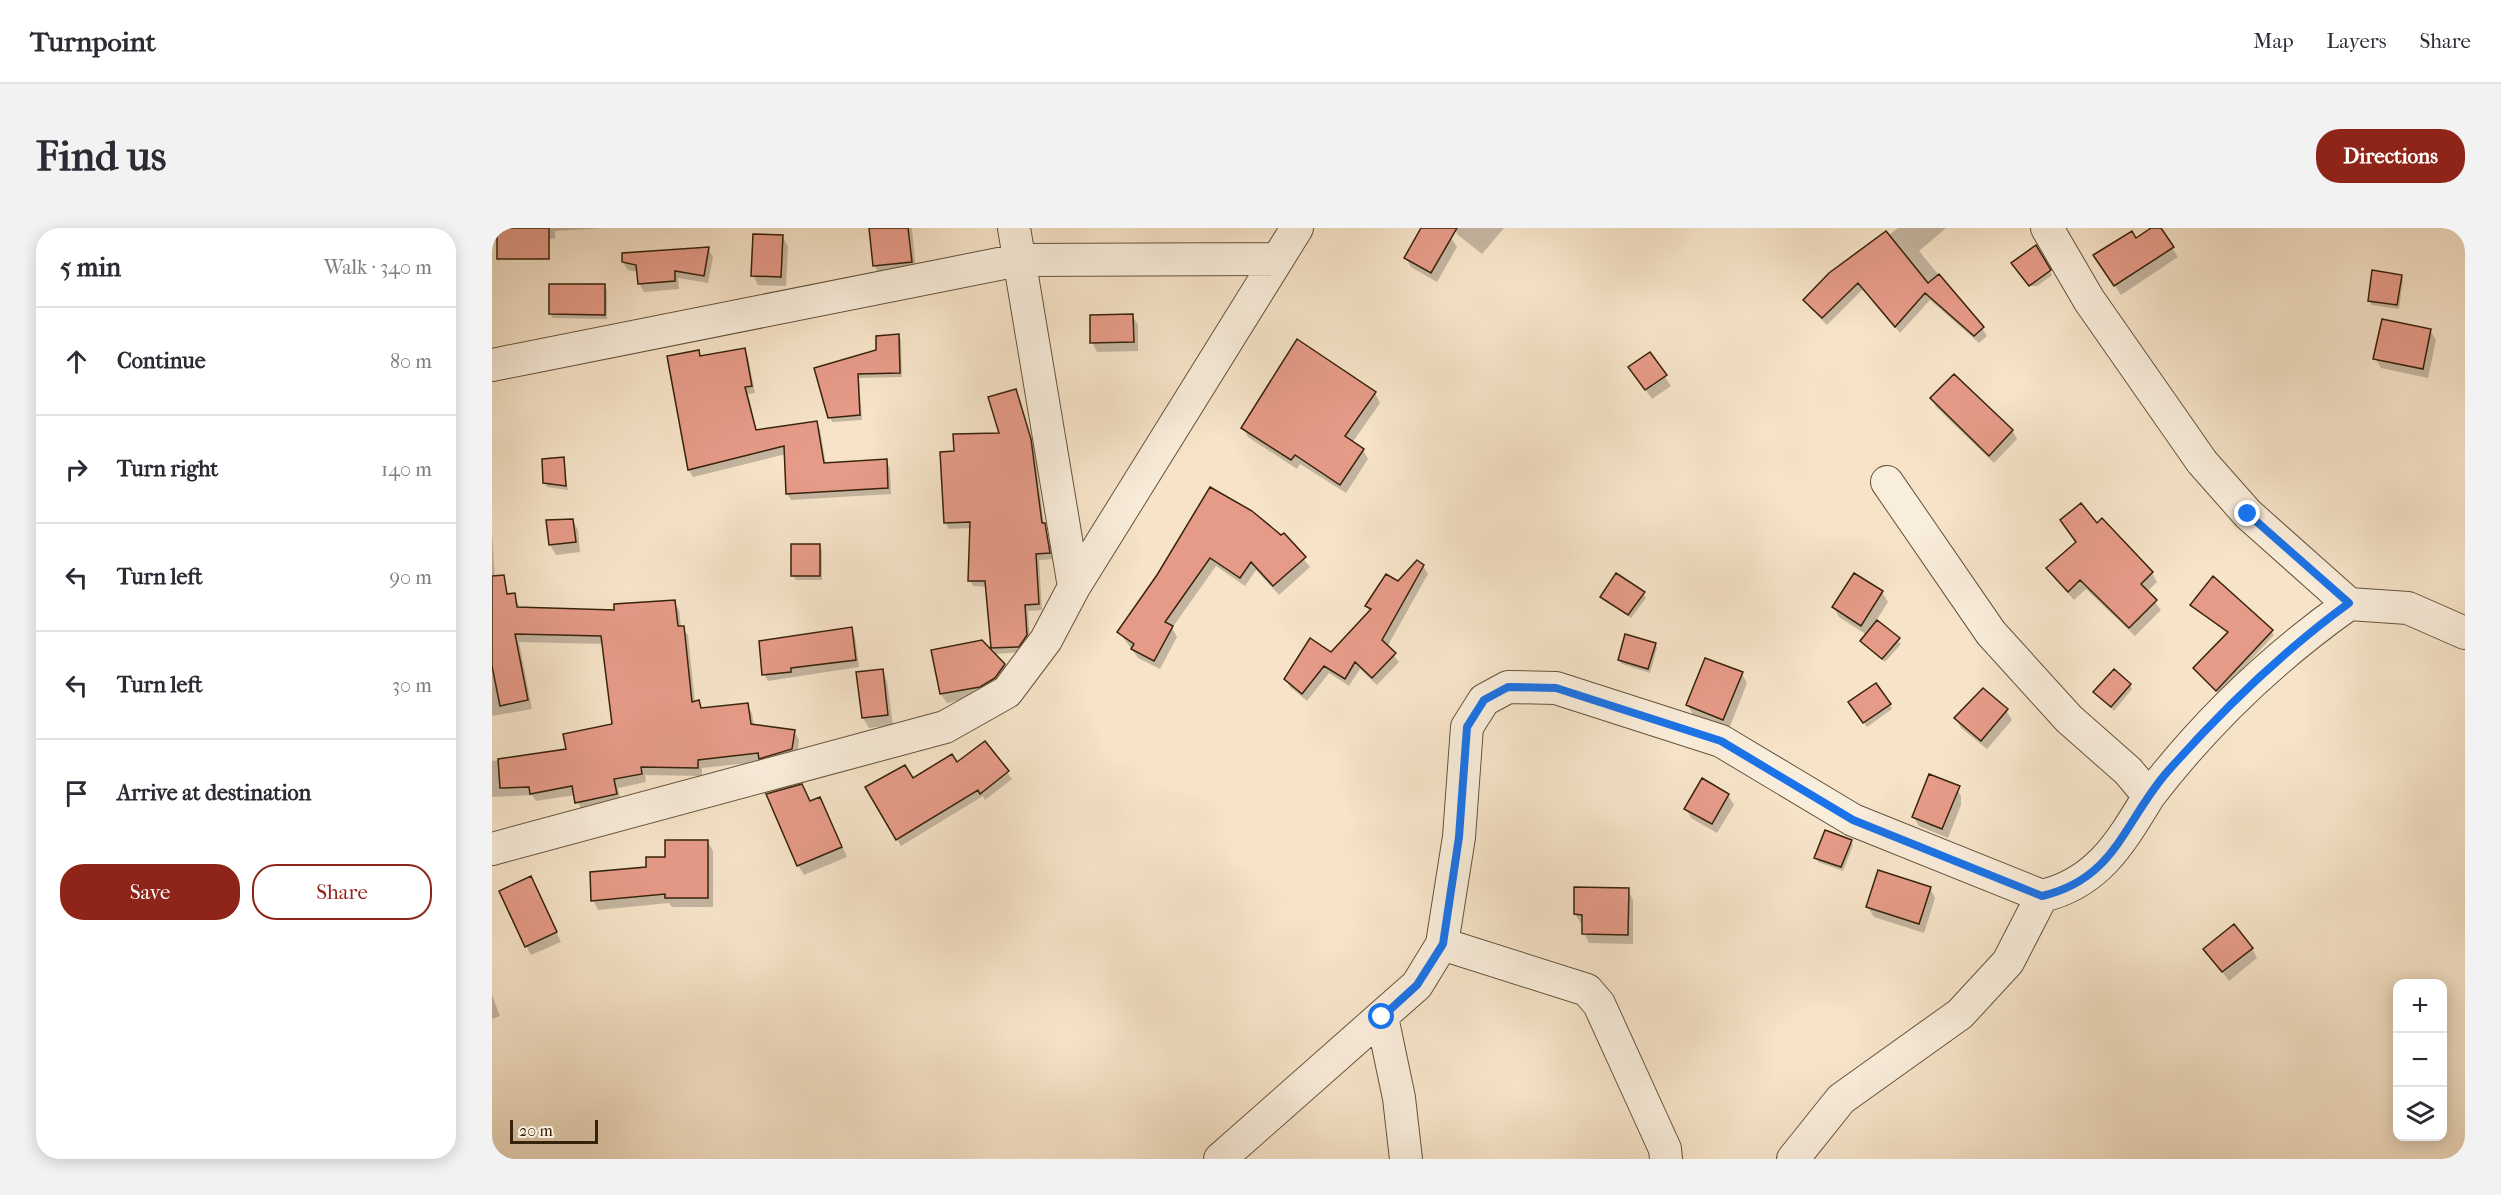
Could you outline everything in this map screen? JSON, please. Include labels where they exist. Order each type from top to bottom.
[{"type":"street","points":[[1014,228],[1074,587]]},
{"type":"street","points":[[492,849],[945,727],[1006,692],[1046,640],[1074,587],[1297,228]]},
{"type":"street","points":[[2047,228],[2089,300],[2202,462],[2248,514],[2349,603],[2408,608],[2465,633]]},
{"type":"street","points":[[492,365],[1019,260],[1277,258]]},
{"type":"street","points":[[1887,482],[1991,633],[2069,719],[2128,771],[2149,796]]},
{"type":"street","points":[[1220,1159],[1417,985],[1443,944],[1459,837],[1467,727],[1484,700],[1508,687],[1556,688],[1721,741],[1853,820],[2042,896],[2061,891],[2110,857],[2166,773],[2262,672],[2349,603]]},
{"type":"street","points":[[1793,1159],[1841,1099],[1960,1014],[2008,962],[2042,896]]},
{"type":"street","points":[[1443,944],[1587,990],[1599,1004],[1668,1156]]},
{"type":"street","points":[[1382,1017],[1399,1098],[1406,1159]]},
{"type":"building","points":[[497,228],[549,228],[549,259],[497,259]]},
{"type":"building","points":[[869,228],[908,228],[912,262],[873,266]]},
{"type":"building","points":[[1421,228],[1457,228],[1431,273],[1404,258]]},
{"type":"building","points":[[2151,228],[2161,228],[2174,247],[2114,286],[2093,255],[2132,231],[2136,238]]},
{"type":"building","points":[[1886,231],[1928,283],[1939,274],[1984,327],[1974,336],[1925,293],[1895,327],[1858,283],[1822,318],[1803,300],[1829,273]]},
{"type":"building","points":[[753,234],[783,235],[781,277],[751,276]]},
{"type":"building","points":[[2036,245],[2051,270],[2029,286],[2011,263]]},
{"type":"building","points":[[709,247],[704,276],[675,271],[675,281],[638,284],[636,265],[622,262],[622,253]]},
{"type":"building","points":[[2372,270],[2402,275],[2397,305],[2368,301]]},
{"type":"building","points":[[549,284],[605,284],[605,315],[549,314]]},
{"type":"building","points":[[1133,314],[1134,342],[1090,343],[1090,315]]},
{"type":"building","points":[[2382,319],[2431,329],[2423,369],[2373,359]]},
{"type":"building","points":[[899,334],[900,373],[858,374],[860,415],[828,418],[814,368],[876,350],[876,336]]},
{"type":"building","points":[[1297,339],[1376,392],[1345,436],[1364,449],[1340,485],[1295,455],[1291,460],[1241,428]]},
{"type":"building","points":[[745,348],[752,386],[745,387],[756,430],[817,421],[824,463],[887,459],[888,488],[786,494],[784,446],[688,470],[667,356],[699,350],[700,356]]},
{"type":"building","points":[[1650,352],[1667,375],[1645,390],[1628,367]]},
{"type":"building","points":[[1954,374],[2013,430],[1989,456],[1930,398]]},
{"type":"building","points":[[1016,389],[1031,439],[1042,523],[1045,523],[1050,553],[1036,554],[1039,604],[1025,605],[1027,635],[1019,647],[991,648],[985,581],[968,581],[970,522],[944,523],[940,452],[954,451],[953,434],[999,433],[988,397]]},
{"type":"building","points":[[564,457],[566,486],[543,483],[542,459]]},
{"type":"building","points":[[1210,487],[1252,511],[1281,535],[1284,533],[1306,557],[1273,586],[1251,562],[1240,578],[1210,558],[1165,622],[1173,626],[1154,661],[1131,649],[1134,644],[1117,632],[1157,575]]},
{"type":"building","points":[[2081,503],[2097,523],[2102,518],[2153,572],[2141,584],[2157,600],[2129,628],[2080,580],[2068,592],[2046,568],[2076,542],[2060,520]]},
{"type":"building","points":[[573,519],[576,542],[549,545],[546,520]]},
{"type":"building","points":[[791,544],[820,544],[820,576],[791,576]]},
{"type":"building","points":[[1417,560],[1424,565],[1382,640],[1396,653],[1372,678],[1355,662],[1345,679],[1324,666],[1302,694],[1284,679],[1310,638],[1331,652],[1371,609],[1365,606],[1386,574],[1398,581]]},
{"type":"building","points":[[1616,573],[1645,592],[1628,615],[1600,597]]},
{"type":"building","points":[[1854,573],[1883,591],[1861,626],[1832,607]]},
{"type":"building","points":[[504,575],[507,594],[515,593],[517,607],[614,610],[614,604],[675,600],[678,626],[684,626],[692,702],[699,700],[701,708],[748,703],[751,724],[795,730],[792,749],[759,759],[758,753],[698,760],[698,768],[641,767],[642,774],[614,779],[617,794],[575,803],[572,786],[530,794],[529,787],[500,788],[498,759],[566,749],[563,734],[612,724],[601,636],[515,634],[528,700],[500,706],[492,666],[492,576]]},
{"type":"building","points":[[2213,576],[2273,630],[2216,691],[2193,668],[2228,632],[2190,605]]},
{"type":"building","points":[[1877,620],[1900,638],[1882,659],[1860,641]]},
{"type":"building","points":[[852,627],[856,660],[791,668],[791,672],[762,675],[759,641]]},
{"type":"building","points":[[1625,634],[1656,643],[1648,669],[1618,660]]},
{"type":"building","points":[[982,640],[1005,664],[995,678],[980,687],[940,694],[931,650]]},
{"type":"building","points":[[1705,658],[1743,672],[1723,720],[1686,705]]},
{"type":"building","points":[[883,669],[888,715],[862,718],[856,672]]},
{"type":"building","points":[[2114,669],[2131,684],[2111,707],[2093,692]]},
{"type":"building","points":[[1876,683],[1891,704],[1863,723],[1848,702]]},
{"type":"building","points":[[1983,688],[2008,709],[1981,741],[1954,718]]},
{"type":"building","points":[[985,741],[1009,771],[980,794],[978,790],[896,840],[865,787],[905,765],[913,778],[952,754],[957,762]]},
{"type":"building","points":[[1929,774],[1960,786],[1942,829],[1912,817]]},
{"type":"building","points":[[1702,778],[1729,794],[1712,824],[1684,809]]},
{"type":"building","points":[[802,784],[810,801],[820,797],[842,847],[797,866],[766,794]]},
{"type":"building","points":[[1825,830],[1852,840],[1841,867],[1814,858]]},
{"type":"building","points":[[665,840],[708,840],[708,898],[665,898],[665,894],[591,901],[590,872],[646,867],[646,857],[665,857]]},
{"type":"building","points":[[1878,870],[1931,887],[1919,924],[1866,907]]},
{"type":"building","points":[[531,876],[557,932],[525,947],[499,891]]},
{"type":"building","points":[[1574,887],[1629,888],[1628,935],[1582,934],[1582,915],[1574,914]]},
{"type":"building","points":[[2234,924],[2253,948],[2222,972],[2203,949]]},
{"type":"route","points":[[1382,1017],[1417,985],[1443,944],[1459,837],[1467,727],[1484,700],[1508,687],[1556,688],[1721,741],[1853,820],[2042,896],[2061,891],[2081,880],[2110,857],[2166,773],[2262,672],[2312,630],[2349,603],[2248,514]]}]
